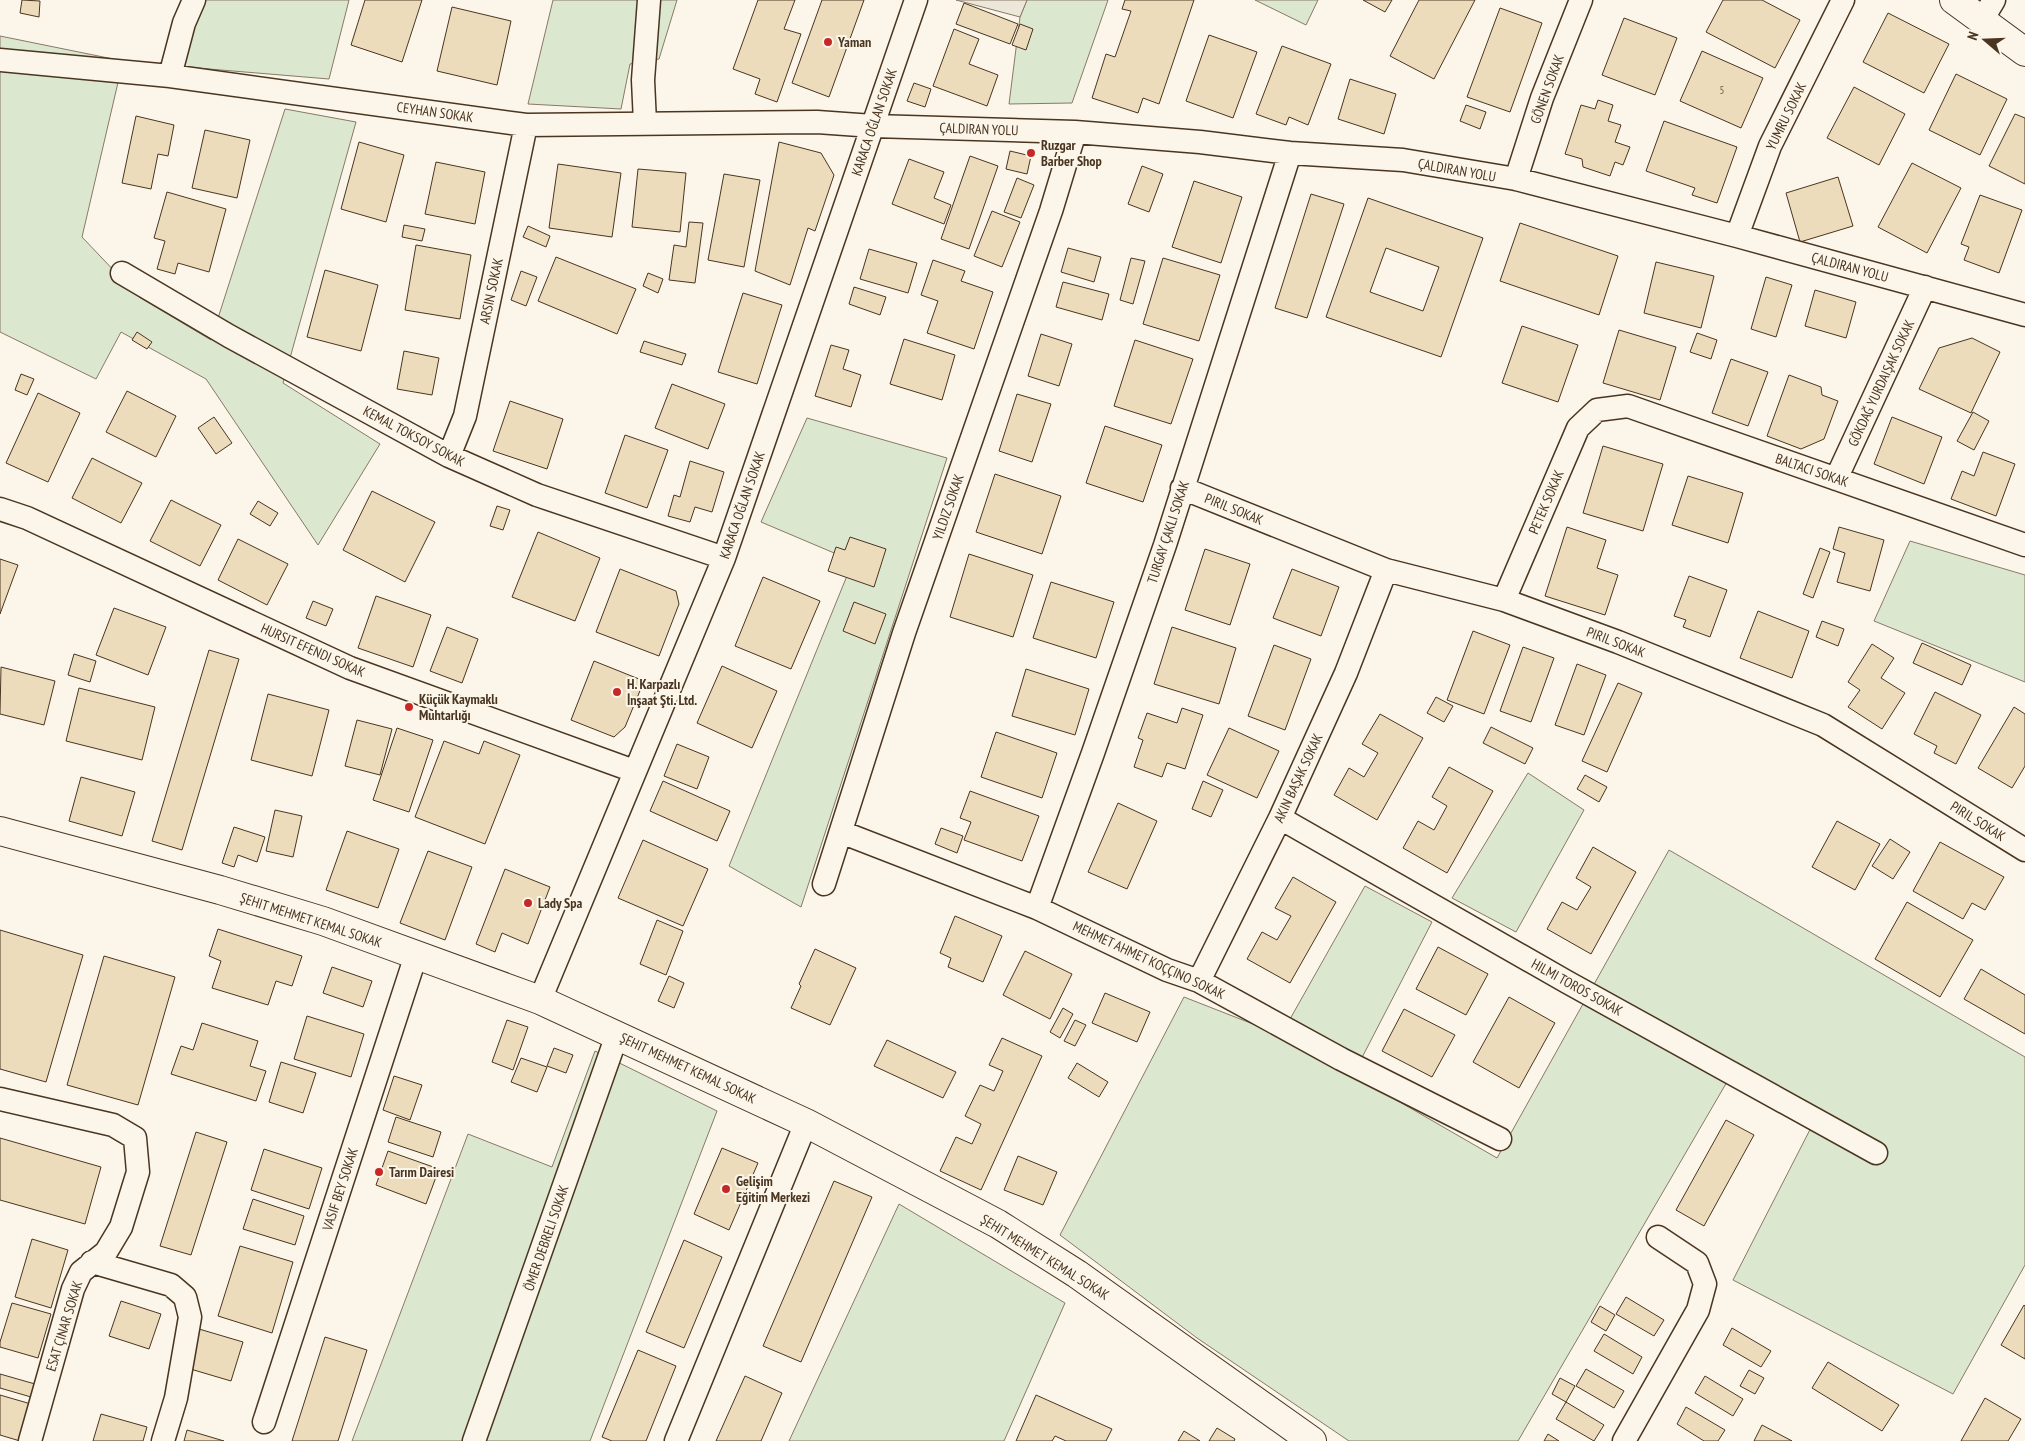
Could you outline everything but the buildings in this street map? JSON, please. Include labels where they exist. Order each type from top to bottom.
[{"type":"street","points":[[170,76],[184,23],[194,0]]},
{"type":"street","points":[[645,123],[643,80],[649,0]]},
{"type":"street","name":"KARACA OĞLAN SOKAK","points":[[540,1000],[724,558],[916,0]]},
{"type":"street","name":"YUMRU SOKAK","points":[[1737,236],[1770,146],[1843,0]]},
{"type":"street","points":[[1954,0],[1988,10],[2025,52]]},
{"type":"street","name":"GÖNEN SOKAK","points":[[1516,179],[1542,98],[1579,1]]},
{"type":"street","name":"CEYHAN SOKAK","points":[[0,60],[170,76],[526,125],[817,122],[873,126],[1075,132],[1200,142],[1290,153],[1403,160],[1516,179],[1737,236],[2025,315]]},
{"type":"street","points":[[449,456],[465,416],[526,125]]},
{"type":"street","points":[[824,884],[904,633],[1051,211],[1075,132]]},
{"type":"street","points":[[1037,908],[1097,743],[1165,545],[1290,153]]},
{"type":"street","name":"KEMAL TOKSOY SOKAK","points":[[122,274],[229,336],[449,456],[537,495],[724,558]]},
{"type":"street","points":[[1925,287],[1836,479],[2025,544]]},
{"type":"street","name":"PETEK SOKAK","points":[[1504,600],[1578,428],[1597,410],[1628,406],[1836,479]]},
{"type":"street","points":[[1182,488],[1386,570],[1504,600],[1618,642],[1823,725],[2025,850]]},
{"type":"street","points":[[0,509],[27,518],[350,668],[634,771]]},
{"type":"street","points":[[1199,981],[1280,818],[1346,673],[1386,570]]},
{"type":"street","name":"HILMI TOROS SOKAK","points":[[1280,818],[1567,982],[1876,1153]]},
{"type":"street","name":"ŞEHIT MEHMET KEMAL SOKAK","points":[[0,830],[220,890],[322,921],[540,1000],[806,1123],[998,1224],[1077,1274],[1312,1441]]},
{"type":"street","points":[[841,832],[1037,908],[1167,970],[1199,981],[1341,1059],[1500,1139]]},
{"type":"street","points":[[264,1422],[416,956]]},
{"type":"street","name":"ÖMER DEBRELI SOKAK","points":[[474,1441],[617,1035]]},
{"type":"street","points":[[0,1099],[113,1125],[135,1138],[138,1172],[121,1227],[106,1252],[81,1272],[73,1289],[30,1441]]},
{"type":"street","points":[[676,1441],[806,1123]]},
{"type":"street","points":[[1624,1441],[1698,1310],[1705,1284],[1697,1263],[1658,1237]]},
{"type":"street","points":[[92,1262],[171,1285],[185,1296],[190,1318],[176,1398],[163,1441]]},
{"type":"green space","points":[[195,0],[349,0],[329,79],[161,65]]},
{"type":"green space","points":[[553,0],[677,0],[659,59],[630,64],[621,109],[528,104]]},
{"type":"green space","points":[[1027,0],[1108,0],[1072,103],[1009,104],[1020,17]]},
{"type":"green space","points":[[1255,0],[1318,0],[1306,25]]},
{"type":"green space","points":[[0,36],[123,61],[82,237],[139,297],[211,340],[285,109],[356,122],[283,383],[380,444],[318,545],[206,379],[121,332],[96,379],[0,332]]},
{"type":"green space","points":[[807,418],[947,458],[801,907],[729,866],[853,561],[761,522]]},
{"type":"green space","points":[[1910,541],[2025,575],[2025,682],[1874,621]]},
{"type":"green space","points":[[1528,773],[1584,810],[1516,932],[1452,898]]},
{"type":"green space","points":[[1669,850],[2025,1057],[2025,1265],[1953,1394],[1733,1280],[1819,1112],[1738,1063],[1518,1441],[1349,1441],[1197,1338],[1060,1235],[1184,997],[1281,1035],[1365,886],[1432,922],[1353,1075],[1497,1158]]},
{"type":"green space","points":[[595,1051],[717,1111],[590,1441],[352,1441],[468,1134],[552,1167]]},
{"type":"green space","points":[[899,1204],[1065,1303],[1004,1441],[789,1441]]},
{"type":"shaded area","points":[[956,0],[1027,0],[1020,17]]},
{"type":"place","name":"Yaman","points":[[828,42]]},
{"type":"place","name":"Ruzgar Barber Shop","points":[[1031,153]]},
{"type":"place","name":"H. Karpazlı İnşaat Şti. Ltd.","points":[[617,692]]},
{"type":"place","name":"Küçük Kaymaklı Muhtarlığı","points":[[409,707]]},
{"type":"place","name":"Lady Spa","points":[[528,903]]},
{"type":"place","name":"Tarım Dairesi","points":[[379,1172]]},
{"type":"place","name":"Gelişim Eğitim Merkezi","points":[[726,1189]]}]
